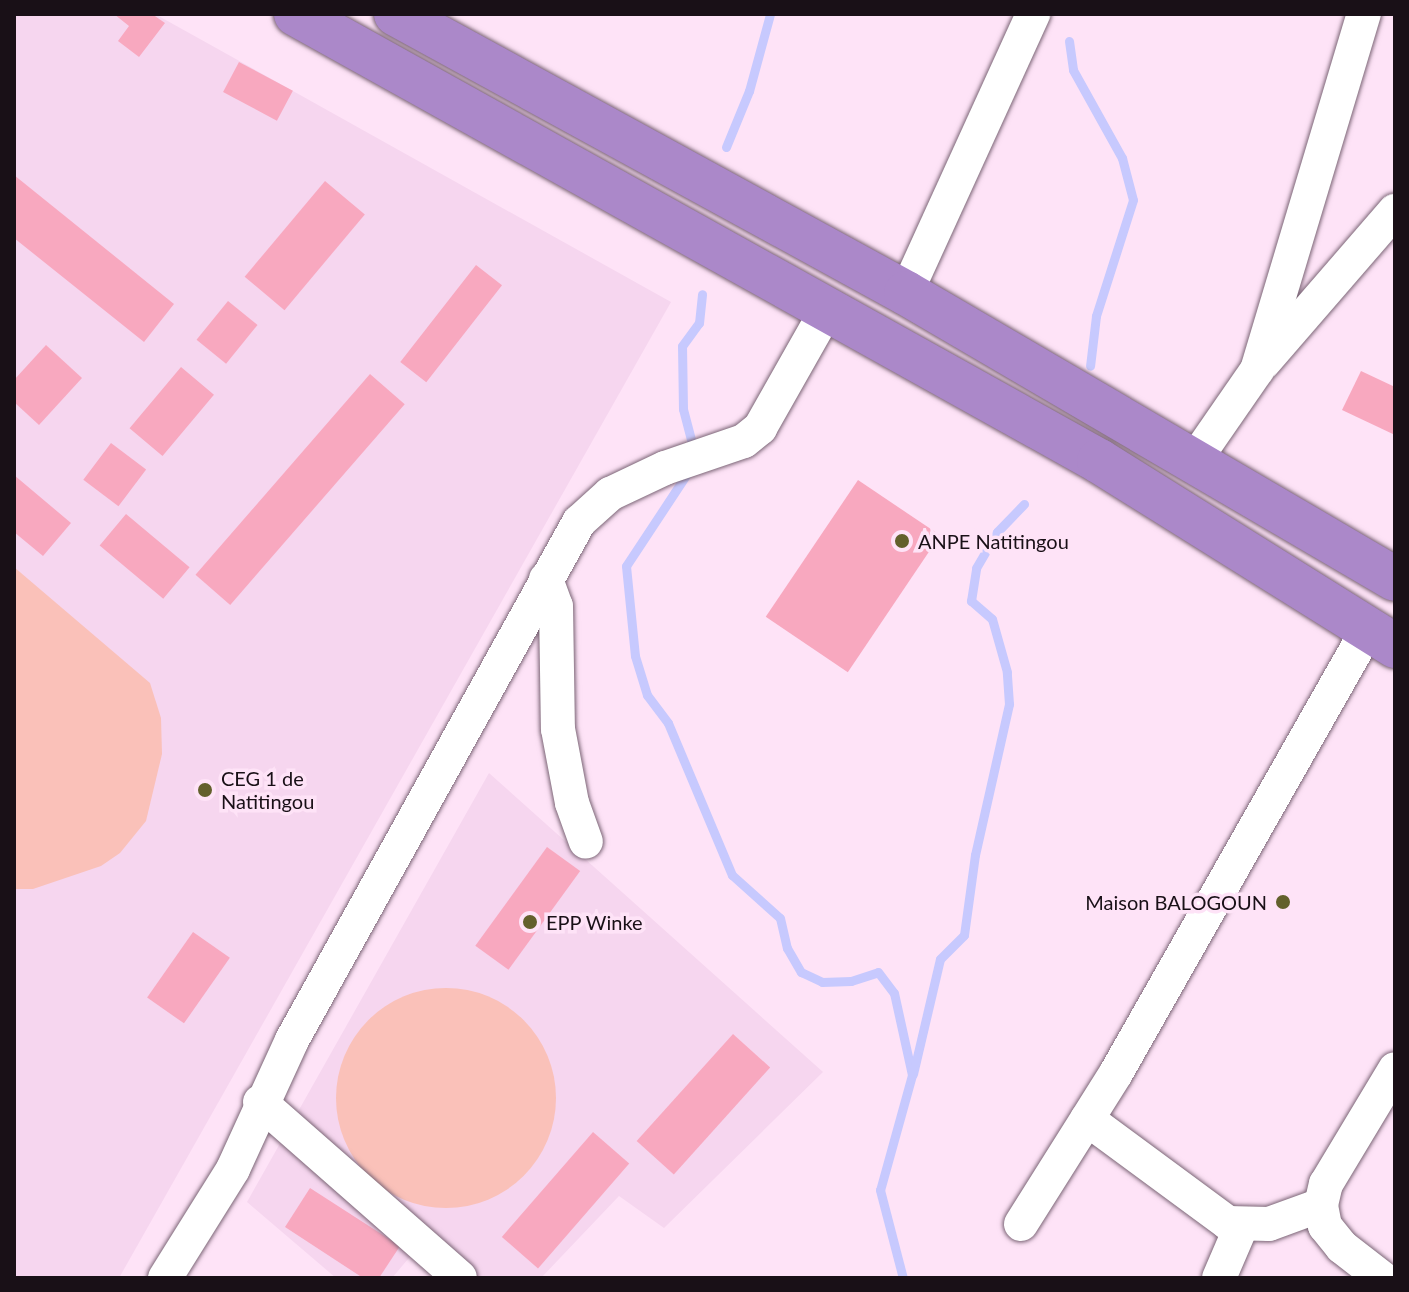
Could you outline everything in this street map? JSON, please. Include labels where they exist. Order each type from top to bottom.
[{"type":"highway","points":[[296,14],[828,308],[1167,500],[1382,638]]},
{"type":"highway","points":[[410,18],[906,293],[1395,579]]},
{"type":"street","points":[[906,293],[1033,14]]},
{"type":"street","points":[[1257,370],[1364,14]]},
{"type":"street","points":[[397,71],[410,18]]},
{"type":"street","points":[[1194,461],[1257,370],[1395,211]]},
{"type":"street","points":[[165,1278],[233,1169],[260,1102],[579,522],[610,494],[665,468],[744,441],[760,428],[828,308]]},
{"type":"street","points":[[546,579],[557,619],[558,729],[572,803],[586,842]]},
{"type":"street","points":[[1021,1224],[1382,638]]},
{"type":"street","points":[[1382,1278],[1342,1247],[1325,1226],[1321,1205],[1326,1184],[1395,1069]]},
{"type":"street","points":[[260,1102],[460,1278]]},
{"type":"street","points":[[1087,1119],[1212,1214],[1241,1227],[1269,1224],[1321,1205]]},
{"type":"street","points":[[1219,1278],[1241,1227]]},
{"type":"shaded area","name":"CEG 1 de Natitingou","points":[[14,14],[155,14],[671,302],[119,1278],[14,1278]]},
{"type":"shaded area","points":[[14,567],[150,683],[161,718],[162,754],[146,821],[120,853],[101,866],[33,889],[14,889]]},
{"type":"shaded area","name":"EPP Winke","points":[[489,773],[823,1072],[664,1228],[619,1196],[541,1278],[469,1278],[419,1246],[392,1278],[336,1278],[247,1202]]},
{"type":"shaded area","points":[[446,988],[488,996],[524,1020],[548,1056],[556,1098],[548,1140],[524,1176],[488,1200],[446,1208],[404,1200],[368,1176],[344,1140],[336,1098],[344,1056],[368,1020],[404,996]]},
{"type":"building","points":[[114,14],[152,14],[165,23],[139,57],[118,41],[129,26]]},
{"type":"building","points":[[239,62],[293,91],[277,121],[223,92]]},
{"type":"building","points":[[14,175],[174,304],[144,342],[14,238]]},
{"type":"building","points":[[325,181],[365,214],[284,310],[245,277]]},
{"type":"building","points":[[476,265],[502,285],[426,382],[400,362]]},
{"type":"building","points":[[228,301],[258,325],[226,364],[197,340]]},
{"type":"building","points":[[46,345],[82,378],[39,425],[14,402],[14,380]]},
{"type":"building","points":[[181,367],[214,395],[163,456],[130,428]]},
{"type":"building","points":[[1361,371],[1395,387],[1395,435],[1342,410]]},
{"type":"building","points":[[370,374],[405,404],[230,605],[195,575]]},
{"type":"building","points":[[111,443],[146,469],[118,506],[83,480]]},
{"type":"building","points":[[14,475],[71,523],[43,556],[14,532]]},
{"type":"building","points":[[858,480],[940,535],[848,672],[766,617]]},
{"type":"building","points":[[126,514],[190,567],[163,599],[100,545]]},
{"type":"building","points":[[547,847],[580,871],[508,970],[475,946]]},
{"type":"building","points":[[193,932],[230,958],[184,1023],[147,998]]},
{"type":"building","points":[[733,1034],[770,1067],[674,1174],[637,1141]]},
{"type":"building","points":[[593,1132],[629,1163],[538,1268],[502,1237]]},
{"type":"building","points":[[310,1188],[400,1246],[379,1278],[363,1278],[285,1227]]},
{"type":"waterway","points":[[726,147],[749,91],[770,14]]},
{"type":"waterway","points":[[1069,41],[1073,70],[1122,158],[1133,200],[1096,316],[1090,366]]},
{"type":"waterway","points":[[694,451],[683,409],[682,346],[699,323],[702,294]]},
{"type":"waterway","points":[[690,469],[626,566],[635,656],[647,695],[668,723],[732,875],[780,918],[787,948],[801,972],[822,982],[851,981],[878,972],[894,993],[912,1075],[880,1190],[903,1278]]},
{"type":"waterway","points":[[913,1074],[940,959],[964,935],[975,855],[1009,704],[1007,672],[992,619],[971,601],[976,568],[997,532],[1024,504]]},
{"type":"place","name":"ANPE Natitingou","points":[[902,541]]},
{"type":"place","name":"CEG 1 de Natitingou","points":[[205,790]]},
{"type":"place","name":"Maison BALOGOUN","points":[[1283,902]]},
{"type":"place","name":"EPP Winke","points":[[530,922]]}]
